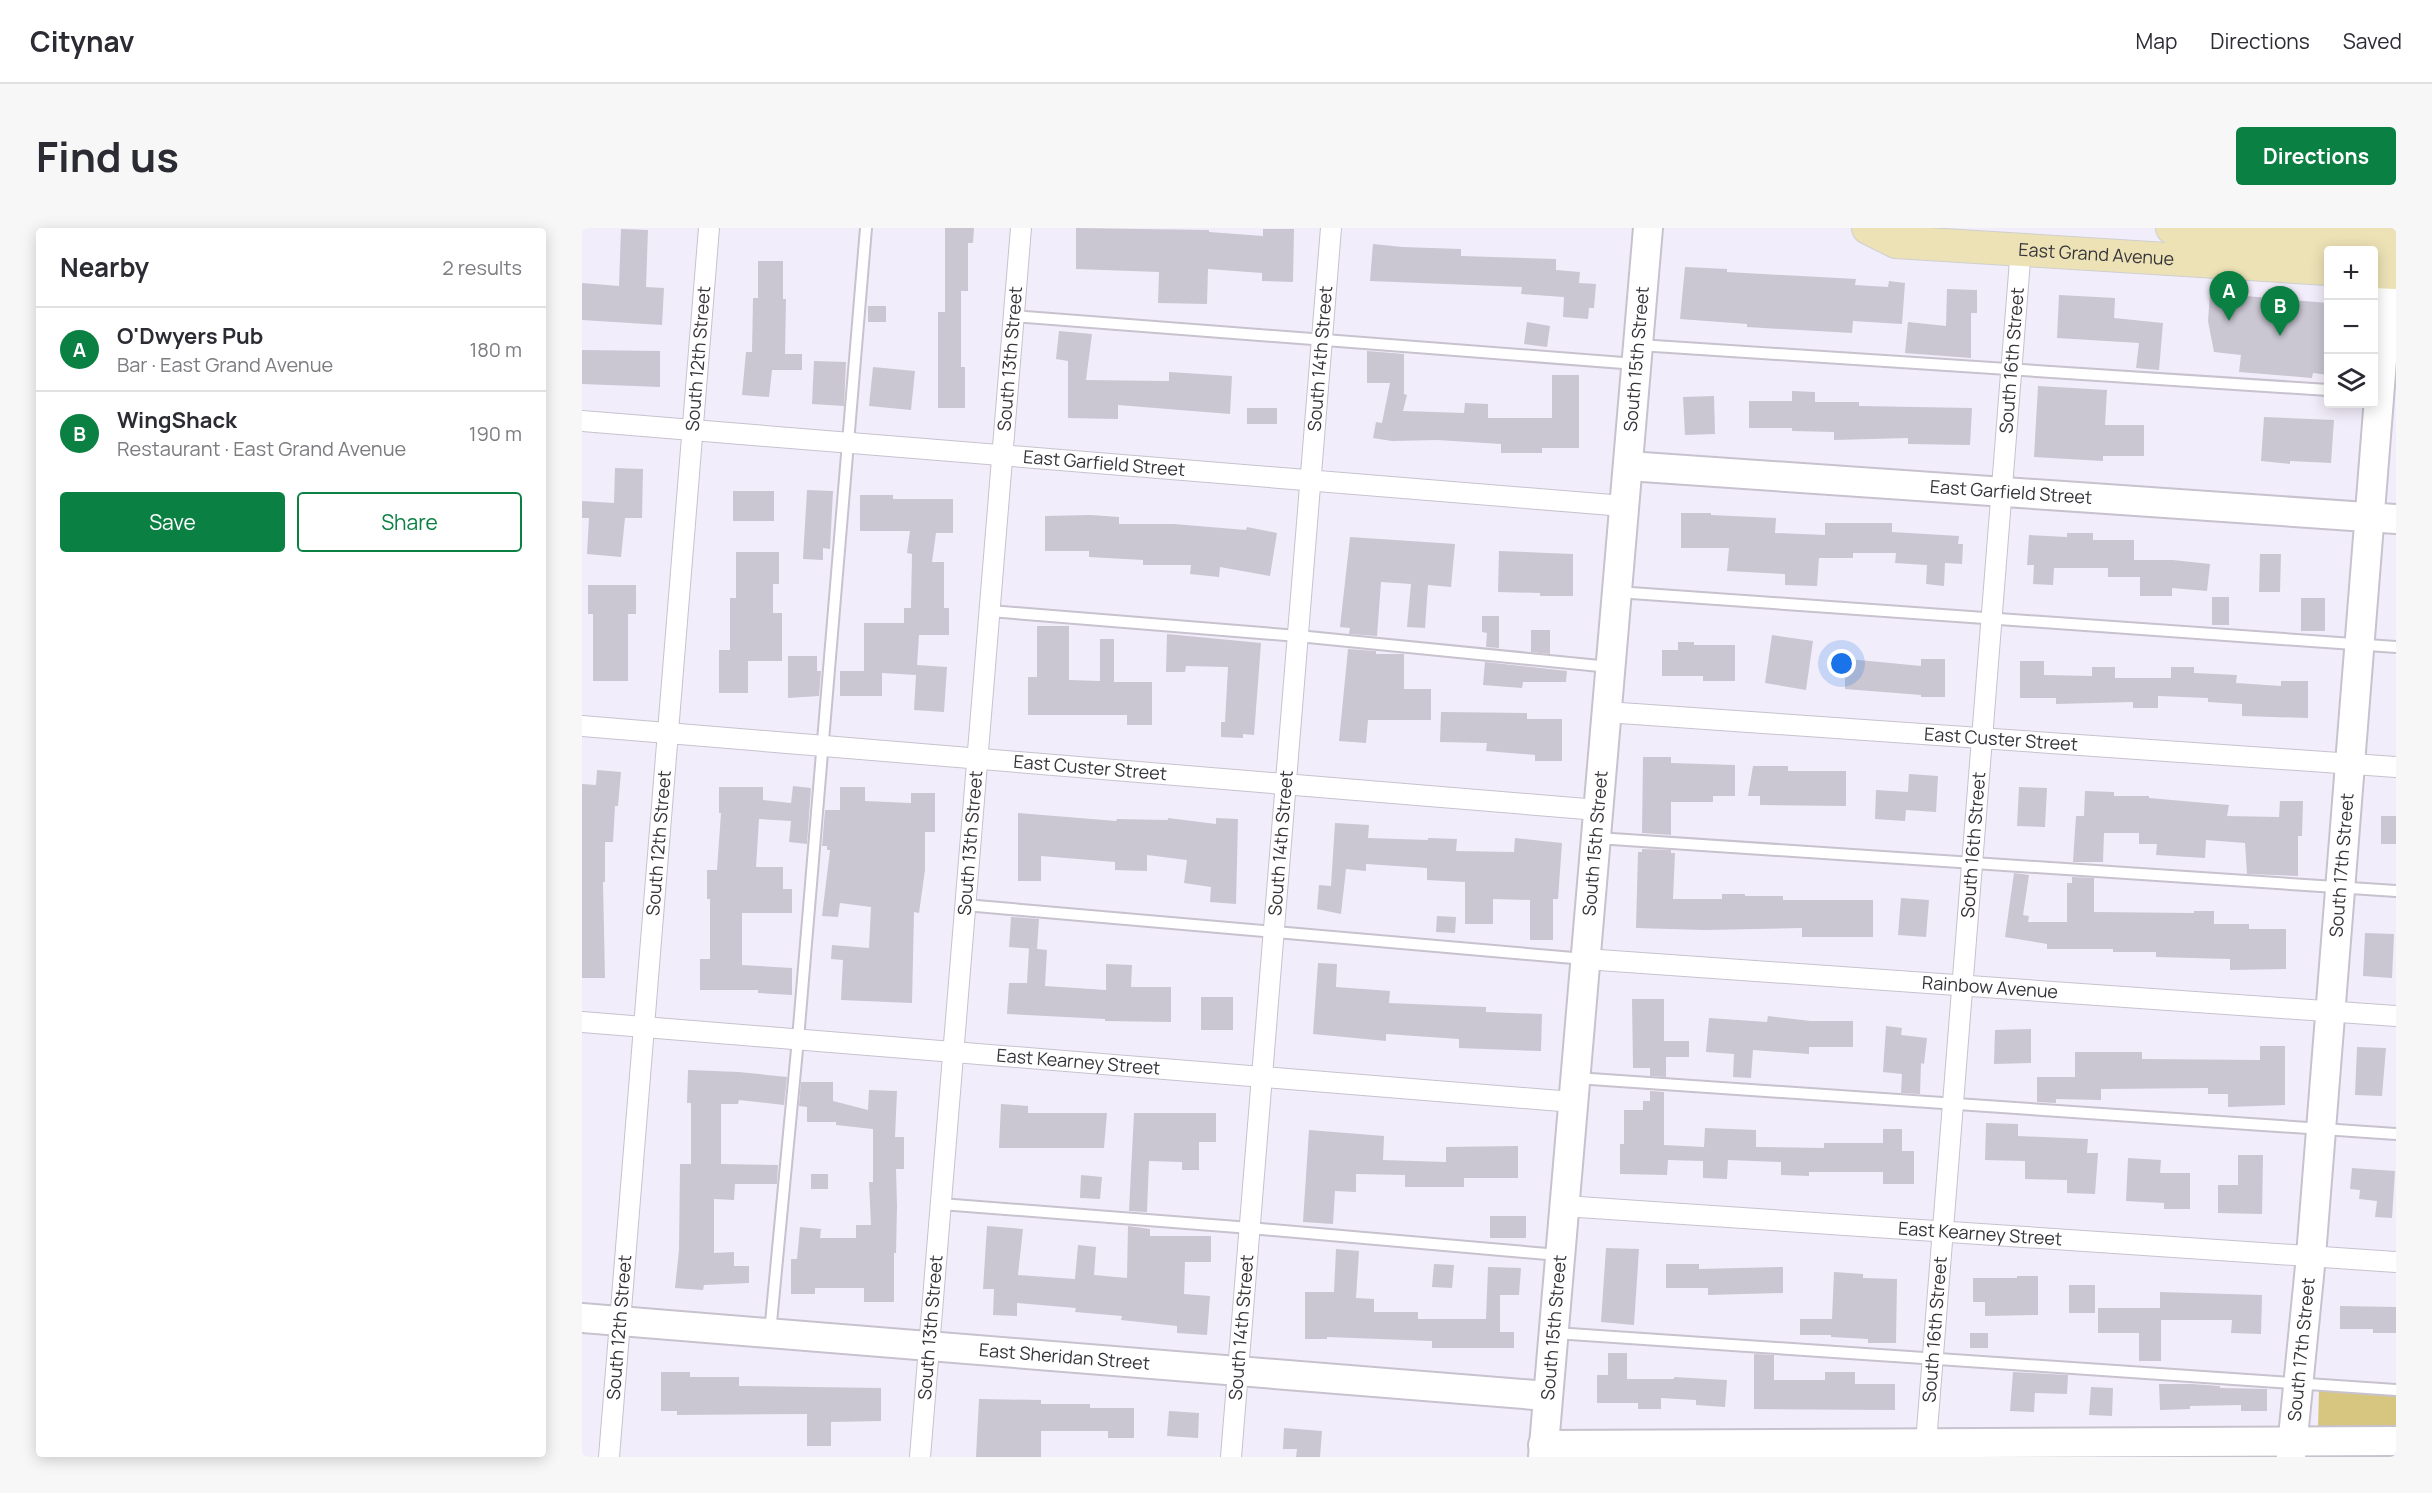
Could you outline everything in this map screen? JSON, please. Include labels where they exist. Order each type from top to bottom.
[{"type":"main road","name":"East Grand Avenue","points":[[1868,228],[1896,242],[2021,248],[2324,269]]},
{"type":"main road","name":"East Grand Avenue","points":[[2172,228],[2394,238]]},
{"type":"street","name":"South 12th Street","points":[[609,1457],[709,228]]},
{"type":"street","name":"South 13th Street","points":[[920,1457],[1021,228]]},
{"type":"street","name":"South 14th Street","points":[[1231,1457],[1331,228]]},
{"type":"street","name":"South 15th Street","points":[[1543,1451],[1648,228]]},
{"type":"street","name":"South 16th Street","points":[[1926,1443],[2021,248]]},
{"type":"street","name":"South 17th Street","points":[[2291,1449],[2298,1412],[2359,644],[2383,518],[2380,393],[2386,272]]},
{"type":"street","name":"East Garfield Street","points":[[582,422],[1624,506]]},
{"type":"street","name":"East Garfield Street","points":[[1628,466],[2383,518]]},
{"type":"street","name":"East Custer Street","points":[[1606,712],[2396,766]]},
{"type":"street","name":"East Custer Street","points":[[582,726],[1598,810]]},
{"type":"street","name":"Rainbow Avenue","points":[[1585,959],[2396,1016]]},
{"type":"street","name":"East Kearney Street","points":[[582,1022],[1262,1077],[1574,1090]]},
{"type":"street","name":"East Kearney Street","points":[[1564,1206],[2396,1262]]},
{"type":"street","name":"East Sheridan Street","points":[[582,1318],[1547,1396]]},
{"type":"street","points":[[1543,1451],[1926,1443],[2291,1449],[2396,1441]]},
{"type":"lane","points":[[770,1333],[798,1039],[866,228]]},
{"type":"lane","points":[[2386,272],[2394,238]]},
{"type":"lane","points":[[1014,316],[1322,339],[2010,369],[2324,390]]},
{"type":"lane","points":[[1617,592],[2396,647]]},
{"type":"lane","points":[[990,611],[1298,636],[1610,667]]},
{"type":"lane","points":[[1595,838],[2396,891]]},
{"type":"lane","points":[[965,905],[1585,959]]},
{"type":"lane","points":[[1574,1090],[1952,1104],[2396,1134]]},
{"type":"lane","points":[[940,1204],[1559,1255]]},
{"type":"lane","points":[[1552,1332],[2396,1390]]},
{"type":"shaded area","points":[[2319,1390],[2396,1396],[2396,1428],[2318,1428]]},
{"type":"building","points":[[945,228],[974,228],[973,243],[968,243],[968,291],[961,291],[961,367],[965,367],[965,408],[938,408],[938,312],[945,312]]},
{"type":"building","points":[[1076,228],[1209,230],[1209,232],[1263,236],[1263,229],[1294,229],[1293,282],[1262,281],[1262,273],[1208,269],[1207,304],[1158,303],[1159,272],[1076,269]]},
{"type":"building","points":[[621,229],[648,230],[646,287],[664,288],[662,325],[582,320],[582,283],[619,286]]},
{"type":"building","points":[[1373,244],[1461,249],[1461,256],[1556,259],[1556,270],[1580,272],[1579,283],[1596,284],[1594,308],[1589,308],[1588,319],[1563,317],[1564,297],[1521,294],[1522,287],[1370,281]]},
{"type":"building","points":[[758,261],[783,261],[783,299],[786,299],[785,354],[802,354],[802,370],[772,370],[769,397],[742,395],[746,352],[752,352],[753,298],[758,298]]},
{"type":"building","points":[[1685,267],[1727,269],[1727,272],[1856,279],[1855,285],[1888,287],[1889,281],[1905,283],[1902,324],[1853,321],[1852,333],[1747,327],[1747,324],[1680,319]]},
{"type":"building","points":[[1947,289],[1977,290],[1977,313],[1971,313],[1971,358],[1905,353],[1908,322],[1946,326]]},
{"type":"building","points":[[2210,293],[2324,303],[2324,374],[2313,373],[2312,378],[2239,372],[2241,355],[2214,352],[2208,321]]},
{"type":"building","points":[[2059,295],[2115,298],[2114,318],[2163,323],[2159,370],[2136,368],[2139,343],[2057,338]]},
{"type":"building","points":[[868,306],[886,306],[886,322],[868,322]]},
{"type":"building","points":[[1527,322],[1550,326],[1547,347],[1524,344]]},
{"type":"building","points":[[1059,331],[1092,334],[1086,380],[1169,381],[1169,372],[1232,376],[1230,414],[1118,405],[1118,419],[1068,418],[1068,361],[1056,359]]},
{"type":"building","points":[[582,350],[660,351],[660,387],[582,384]]},
{"type":"building","points":[[1367,351],[1404,354],[1404,394],[1407,395],[1403,411],[1464,413],[1465,403],[1488,404],[1488,418],[1552,418],[1552,375],[1579,375],[1579,448],[1542,448],[1542,453],[1501,453],[1501,444],[1437,440],[1392,441],[1373,438],[1376,422],[1382,423],[1390,383],[1367,383]]},
{"type":"building","points":[[814,361],[846,362],[844,406],[812,404]]},
{"type":"building","points":[[873,367],[915,371],[911,410],[869,406]]},
{"type":"building","points":[[2038,386],[2107,390],[2105,425],[2144,425],[2144,456],[2103,456],[2103,461],[2034,457]]},
{"type":"building","points":[[1792,391],[1815,392],[1815,402],[1859,402],[1859,406],[1972,408],[1970,445],[1908,444],[1908,438],[1834,440],[1834,432],[1792,431],[1792,428],[1749,428],[1749,401],[1792,401]]},
{"type":"building","points":[[1714,396],[1715,434],[1685,435],[1683,397]]},
{"type":"building","points":[[1247,408],[1277,408],[1277,424],[1247,424]]},
{"type":"building","points":[[2264,417],[2334,420],[2331,463],[2290,461],[2290,464],[2261,461]]},
{"type":"building","points":[[615,468],[643,469],[642,518],[625,518],[621,557],[587,554],[589,518],[582,518],[582,501],[614,503]]},
{"type":"building","points":[[807,490],[833,491],[830,549],[823,548],[823,560],[803,559]]},
{"type":"building","points":[[733,491],[774,491],[774,521],[733,521]]},
{"type":"building","points":[[860,495],[893,495],[893,499],[953,499],[953,533],[936,533],[932,562],[944,562],[944,608],[949,608],[949,635],[919,635],[917,665],[947,667],[944,712],[914,710],[916,675],[882,673],[882,696],[840,696],[840,671],[864,671],[864,623],[904,623],[904,608],[911,608],[912,554],[907,553],[910,531],[860,531]]},
{"type":"building","points":[[1681,513],[1776,518],[1775,533],[1825,535],[1825,523],[1892,523],[1892,532],[1959,536],[1958,544],[1963,544],[1962,564],[1945,563],[1944,586],[1926,584],[1927,565],[1895,563],[1896,553],[1853,553],[1853,558],[1819,558],[1817,586],[1785,585],[1785,574],[1727,571],[1729,548],[1681,548]]},
{"type":"building","points":[[1045,516],[1119,517],[1119,524],[1174,524],[1246,530],[1247,527],[1277,533],[1270,576],[1220,567],[1219,577],[1190,574],[1191,565],[1143,565],[1143,560],[1089,557],[1089,551],[1045,551]]},
{"type":"building","points":[[2067,533],[2093,533],[2093,540],[2134,540],[2134,560],[2173,560],[2210,564],[2207,591],[2172,588],[2172,596],[2140,596],[2140,577],[2108,577],[2108,568],[2054,568],[2053,585],[2033,584],[2034,565],[2027,565],[2029,535],[2067,537]]},
{"type":"building","points":[[1350,537],[1455,544],[1451,587],[1428,585],[1425,628],[1407,627],[1411,584],[1381,582],[1377,636],[1349,634],[1350,628],[1340,627]]},
{"type":"building","points":[[1499,551],[1573,554],[1573,596],[1498,592]]},
{"type":"building","points":[[736,552],[779,552],[779,584],[773,584],[773,613],[782,613],[782,661],[748,661],[748,693],[719,693],[719,650],[730,650],[730,598],[736,598]]},
{"type":"building","points":[[2260,554],[2281,554],[2280,592],[2259,592]]},
{"type":"building","points":[[588,585],[636,585],[636,614],[628,614],[628,681],[593,681],[593,614],[588,614]]},
{"type":"building","points":[[2212,597],[2229,597],[2229,625],[2212,625]]},
{"type":"building","points":[[2301,598],[2325,598],[2325,631],[2301,631]]},
{"type":"building","points":[[1482,616],[1499,616],[1499,648],[1486,647],[1487,633],[1482,632]]},
{"type":"building","points":[[1037,626],[1069,626],[1069,680],[1100,681],[1100,639],[1114,639],[1114,682],[1152,682],[1152,725],[1127,725],[1127,715],[1028,715],[1028,677],[1037,677]]},
{"type":"building","points":[[1531,630],[1550,630],[1550,654],[1531,652]]},
{"type":"building","points":[[1167,634],[1261,643],[1254,735],[1243,734],[1243,738],[1221,737],[1221,722],[1225,722],[1228,667],[1186,666],[1185,672],[1166,672]]},
{"type":"building","points":[[1772,635],[1813,641],[1806,690],[1765,683]]},
{"type":"building","points":[[1678,642],[1694,642],[1694,645],[1735,645],[1735,681],[1703,681],[1703,676],[1662,676],[1662,650],[1678,650]]},
{"type":"building","points":[[1348,649],[1376,651],[1376,654],[1404,654],[1404,689],[1431,689],[1431,720],[1368,720],[1366,743],[1339,741]]},
{"type":"building","points":[[788,656],[817,656],[817,671],[821,671],[819,696],[788,698]]},
{"type":"building","points":[[1838,658],[1921,666],[1921,659],[1945,659],[1945,697],[1921,697],[1921,695],[1845,689],[1845,674],[1837,674]]},
{"type":"building","points":[[2020,661],[2044,661],[2044,675],[2092,676],[2092,667],[2115,667],[2115,678],[2171,678],[2171,667],[2194,667],[2194,673],[2237,675],[2236,683],[2281,686],[2281,681],[2308,681],[2308,718],[2242,716],[2242,704],[2208,702],[2208,698],[2158,696],[2158,708],[2133,708],[2133,702],[2056,704],[2056,698],[2020,698]]},
{"type":"building","points":[[1485,662],[1567,671],[1566,682],[1523,682],[1522,688],[1483,685]]},
{"type":"building","points":[[1441,712],[1527,713],[1527,719],[1562,719],[1562,761],[1535,761],[1535,755],[1486,751],[1487,743],[1440,742]]},
{"type":"building","points":[[1643,757],[1671,757],[1671,763],[1735,765],[1735,796],[1713,796],[1713,802],[1671,802],[1671,835],[1642,833]]},
{"type":"building","points":[[1753,766],[1788,766],[1788,771],[1846,771],[1846,806],[1760,805],[1760,796],[1748,796]]},
{"type":"building","points":[[597,770],[621,772],[618,806],[615,806],[613,842],[605,842],[605,882],[603,882],[605,978],[582,978],[582,784],[596,785]]},
{"type":"building","points":[[1909,774],[1938,776],[1936,812],[1906,810],[1905,821],[1875,819],[1876,790],[1908,792]]},
{"type":"building","points":[[793,786],[811,788],[807,844],[789,842],[791,821],[759,819],[756,867],[783,867],[783,889],[792,889],[792,913],[742,913],[742,965],[792,968],[792,995],[758,993],[758,990],[700,990],[700,959],[710,959],[710,899],[707,899],[707,870],[717,870],[721,813],[719,813],[719,787],[763,787],[763,800],[791,803]]},
{"type":"building","points":[[840,787],[865,787],[865,801],[911,803],[911,793],[935,793],[935,832],[925,832],[925,870],[919,913],[914,912],[912,1003],[841,1000],[843,960],[831,959],[832,945],[869,948],[871,907],[840,903],[838,917],[822,916],[830,850],[827,850],[827,846],[822,846],[825,810],[840,810]]},
{"type":"building","points":[[2019,787],[2047,788],[2045,827],[2017,826]]},
{"type":"building","points":[[2085,791],[2114,792],[2114,796],[2149,796],[2149,798],[2229,805],[2227,816],[2279,817],[2280,801],[2303,801],[2302,836],[2298,836],[2298,876],[2247,874],[2245,843],[2206,840],[2205,858],[2156,855],[2157,844],[2139,844],[2139,833],[2104,833],[2103,862],[2073,862],[2076,816],[2084,816]]},
{"type":"building","points":[[1018,813],[1116,821],[1117,819],[1168,820],[1168,818],[1216,824],[1216,818],[1238,819],[1236,904],[1210,902],[1211,887],[1184,883],[1187,860],[1147,855],[1147,871],[1115,870],[1115,862],[1041,856],[1041,881],[1018,881]]},
{"type":"building","points":[[2381,816],[2396,816],[2396,844],[2381,844]]},
{"type":"building","points":[[1335,823],[1369,825],[1368,838],[1457,839],[1456,851],[1514,852],[1515,838],[1562,843],[1558,899],[1553,899],[1553,940],[1530,940],[1530,900],[1493,899],[1493,924],[1465,924],[1465,882],[1427,880],[1427,868],[1366,864],[1366,871],[1346,869],[1341,914],[1317,909],[1319,885],[1331,886]]},
{"type":"building","points":[[1642,849],[1671,850],[1671,853],[1675,853],[1673,899],[1722,899],[1722,894],[1745,894],[1745,896],[1783,896],[1783,900],[1873,900],[1873,937],[1802,937],[1802,928],[1705,930],[1636,928],[1638,852],[1642,852]]},
{"type":"building","points":[[2014,873],[2029,875],[2023,915],[2029,916],[2028,922],[2067,922],[2067,883],[2072,883],[2072,877],[2094,878],[2094,912],[2194,913],[2194,911],[2214,911],[2214,924],[2249,924],[2249,929],[2286,929],[2286,969],[2230,970],[2230,959],[2156,957],[2156,952],[2113,952],[2113,949],[2047,949],[2047,944],[2005,937]]},
{"type":"building","points":[[1901,898],[1929,900],[1926,937],[1898,935]]},
{"type":"building","points":[[1437,916],[1456,917],[1455,933],[1436,932]]},
{"type":"building","points":[[1011,917],[1039,919],[1037,949],[1009,947]]},
{"type":"building","points":[[2365,933],[2394,934],[2392,978],[2363,976]]},
{"type":"building","points":[[1029,948],[1047,950],[1045,986],[1106,990],[1106,964],[1132,965],[1131,987],[1171,987],[1171,1022],[1105,1021],[1105,1019],[1007,1014],[1009,983],[1027,983]]},
{"type":"building","points":[[1318,963],[1337,964],[1336,987],[1390,991],[1389,1003],[1486,1007],[1486,1012],[1542,1014],[1541,1051],[1459,1048],[1459,1039],[1386,1034],[1386,1041],[1313,1034]]},
{"type":"building","points":[[1201,997],[1233,997],[1233,1030],[1201,1030]]},
{"type":"building","points":[[1632,999],[1664,999],[1664,1041],[1689,1041],[1689,1057],[1666,1057],[1666,1077],[1650,1076],[1650,1068],[1633,1068]]},
{"type":"building","points":[[1768,1016],[1811,1021],[1853,1021],[1853,1047],[1809,1047],[1809,1054],[1753,1050],[1751,1078],[1733,1077],[1734,1054],[1706,1052],[1709,1018],[1767,1022]]},
{"type":"building","points":[[1886,1026],[1902,1028],[1901,1035],[1927,1038],[1924,1064],[1921,1063],[1920,1094],[1901,1093],[1902,1074],[1883,1072]]},
{"type":"building","points":[[2031,1029],[2031,1063],[1994,1064],[1995,1030]]},
{"type":"building","points":[[2260,1046],[2285,1046],[2285,1105],[2228,1107],[2228,1094],[2208,1094],[2208,1088],[2101,1089],[2101,1100],[2056,1099],[2056,1103],[2037,1102],[2037,1077],[2075,1077],[2075,1052],[2142,1052],[2142,1059],[2260,1060]]},
{"type":"building","points":[[2357,1047],[2386,1048],[2382,1096],[2355,1095]]},
{"type":"building","points":[[688,1070],[787,1077],[784,1105],[739,1100],[738,1104],[721,1104],[721,1164],[778,1165],[777,1184],[735,1184],[734,1200],[714,1199],[714,1253],[734,1252],[734,1266],[749,1266],[749,1283],[704,1285],[703,1290],[675,1288],[679,1250],[680,1164],[691,1164],[691,1103],[687,1103]]},
{"type":"building","points":[[801,1082],[833,1082],[833,1101],[868,1110],[869,1090],[897,1091],[895,1137],[904,1137],[904,1169],[896,1169],[894,1302],[864,1302],[864,1288],[815,1288],[815,1294],[791,1294],[791,1259],[797,1259],[800,1227],[821,1229],[820,1238],[856,1238],[856,1225],[871,1225],[869,1182],[873,1182],[873,1129],[836,1125],[836,1122],[807,1122],[807,1107],[799,1106]]},
{"type":"building","points":[[1650,1091],[1664,1092],[1664,1145],[1704,1147],[1705,1128],[1756,1130],[1756,1147],[1824,1148],[1824,1143],[1883,1143],[1883,1129],[1902,1129],[1902,1151],[1914,1151],[1914,1184],[1883,1184],[1883,1172],[1809,1172],[1809,1176],[1781,1175],[1781,1162],[1728,1160],[1727,1179],[1703,1178],[1703,1161],[1668,1160],[1667,1175],[1620,1174],[1620,1144],[1624,1144],[1624,1110],[1643,1110],[1643,1101],[1650,1101]]},
{"type":"building","points":[[1001,1104],[1028,1106],[1028,1113],[1107,1113],[1104,1148],[999,1148]]},
{"type":"building","points":[[1134,1113],[1216,1113],[1216,1142],[1199,1142],[1199,1170],[1182,1170],[1182,1162],[1149,1161],[1147,1212],[1129,1211]]},
{"type":"building","points":[[1986,1123],[2018,1124],[2018,1136],[2088,1139],[2087,1153],[2098,1153],[2095,1194],[2067,1193],[2067,1180],[2025,1179],[2025,1161],[1985,1160]]},
{"type":"building","points":[[1309,1130],[1384,1136],[1383,1160],[1446,1162],[1446,1147],[1518,1146],[1518,1178],[1464,1178],[1464,1187],[1405,1187],[1405,1175],[1356,1174],[1356,1192],[1335,1191],[1333,1224],[1303,1222]]},
{"type":"building","points":[[2238,1155],[2263,1155],[2262,1214],[2218,1213],[2218,1185],[2238,1185]]},
{"type":"building","points":[[2128,1158],[2161,1160],[2160,1173],[2190,1173],[2190,1209],[2164,1209],[2164,1203],[2126,1201]]},
{"type":"building","points":[[2352,1168],[2395,1171],[2392,1218],[2375,1217],[2377,1201],[2359,1199],[2360,1190],[2350,1189]]},
{"type":"building","points":[[811,1174],[828,1174],[828,1189],[811,1189]]},
{"type":"building","points":[[1081,1175],[1102,1177],[1100,1199],[1080,1198]]},
{"type":"building","points":[[1490,1216],[1526,1216],[1526,1238],[1490,1238]]},
{"type":"building","points":[[987,1226],[1023,1229],[1018,1275],[1075,1279],[1078,1245],[1096,1247],[1094,1275],[1127,1278],[1128,1226],[1150,1229],[1150,1236],[1211,1236],[1211,1262],[1185,1262],[1184,1294],[1210,1296],[1207,1335],[1177,1333],[1177,1326],[1121,1320],[1122,1316],[1075,1312],[1076,1308],[1017,1303],[1017,1316],[993,1315],[994,1289],[983,1289]]},
{"type":"building","points":[[1606,1248],[1639,1249],[1634,1325],[1601,1322]]},
{"type":"building","points":[[1336,1249],[1359,1251],[1356,1298],[1374,1299],[1374,1312],[1418,1312],[1418,1319],[1486,1319],[1488,1267],[1521,1268],[1519,1295],[1500,1295],[1500,1332],[1514,1332],[1514,1348],[1432,1348],[1432,1341],[1327,1337],[1327,1339],[1305,1339],[1305,1292],[1334,1292]]},
{"type":"building","points":[[1434,1264],[1454,1265],[1452,1288],[1432,1287]]},
{"type":"building","points":[[1666,1264],[1699,1264],[1699,1269],[1783,1267],[1783,1293],[1708,1295],[1708,1288],[1666,1288]]},
{"type":"building","points":[[1834,1272],[1863,1274],[1863,1278],[1897,1279],[1896,1343],[1868,1343],[1868,1339],[1831,1337],[1831,1335],[1800,1335],[1800,1319],[1832,1319]]},
{"type":"building","points":[[2017,1276],[2038,1276],[2038,1315],[1985,1316],[1985,1302],[1973,1302],[1973,1278],[2017,1278]]},
{"type":"building","points":[[2069,1285],[2095,1285],[2095,1313],[2069,1313]]},
{"type":"building","points":[[2160,1292],[2262,1295],[2261,1334],[2231,1333],[2232,1320],[2161,1320],[2161,1361],[2139,1361],[2139,1333],[2098,1333],[2098,1308],[2160,1308]]},
{"type":"building","points":[[2340,1306],[2396,1307],[2396,1333],[2373,1333],[2373,1329],[2340,1329]]},
{"type":"building","points":[[1970,1333],[1988,1333],[1988,1348],[1970,1348]]},
{"type":"building","points":[[1608,1353],[1627,1353],[1627,1379],[1674,1379],[1674,1377],[1727,1380],[1725,1407],[1696,1405],[1696,1400],[1661,1398],[1661,1409],[1638,1409],[1638,1403],[1597,1403],[1597,1375],[1608,1375]]},
{"type":"building","points":[[1754,1354],[1774,1355],[1774,1380],[1825,1380],[1825,1372],[1855,1372],[1855,1384],[1895,1384],[1895,1410],[1754,1409]]},
{"type":"building","points":[[661,1372],[690,1372],[690,1377],[739,1377],[739,1386],[881,1388],[881,1421],[831,1422],[831,1446],[807,1446],[807,1414],[677,1415],[677,1411],[661,1411]]},
{"type":"building","points":[[2013,1372],[2068,1375],[2067,1394],[2035,1393],[2034,1412],[2010,1411]]},
{"type":"building","points":[[2159,1384],[2267,1389],[2267,1411],[2241,1411],[2241,1405],[2190,1406],[2190,1409],[2160,1410]]},
{"type":"building","points":[[2091,1387],[2113,1388],[2112,1416],[2089,1415]]},
{"type":"building","points":[[979,1399],[1041,1400],[1041,1404],[1090,1404],[1090,1408],[1134,1408],[1134,1438],[1108,1438],[1108,1431],[1041,1431],[1041,1457],[976,1457]]},
{"type":"building","points":[[1169,1411],[1199,1413],[1198,1438],[1167,1436]]},
{"type":"building","points":[[1284,1428],[1322,1431],[1320,1457],[1296,1457],[1297,1449],[1283,1449]]},
{"type":"place","name":"O'Dwyers Pub","points":[[2229,321]]},
{"type":"place","name":"WingShack","points":[[2280,336]]}]
